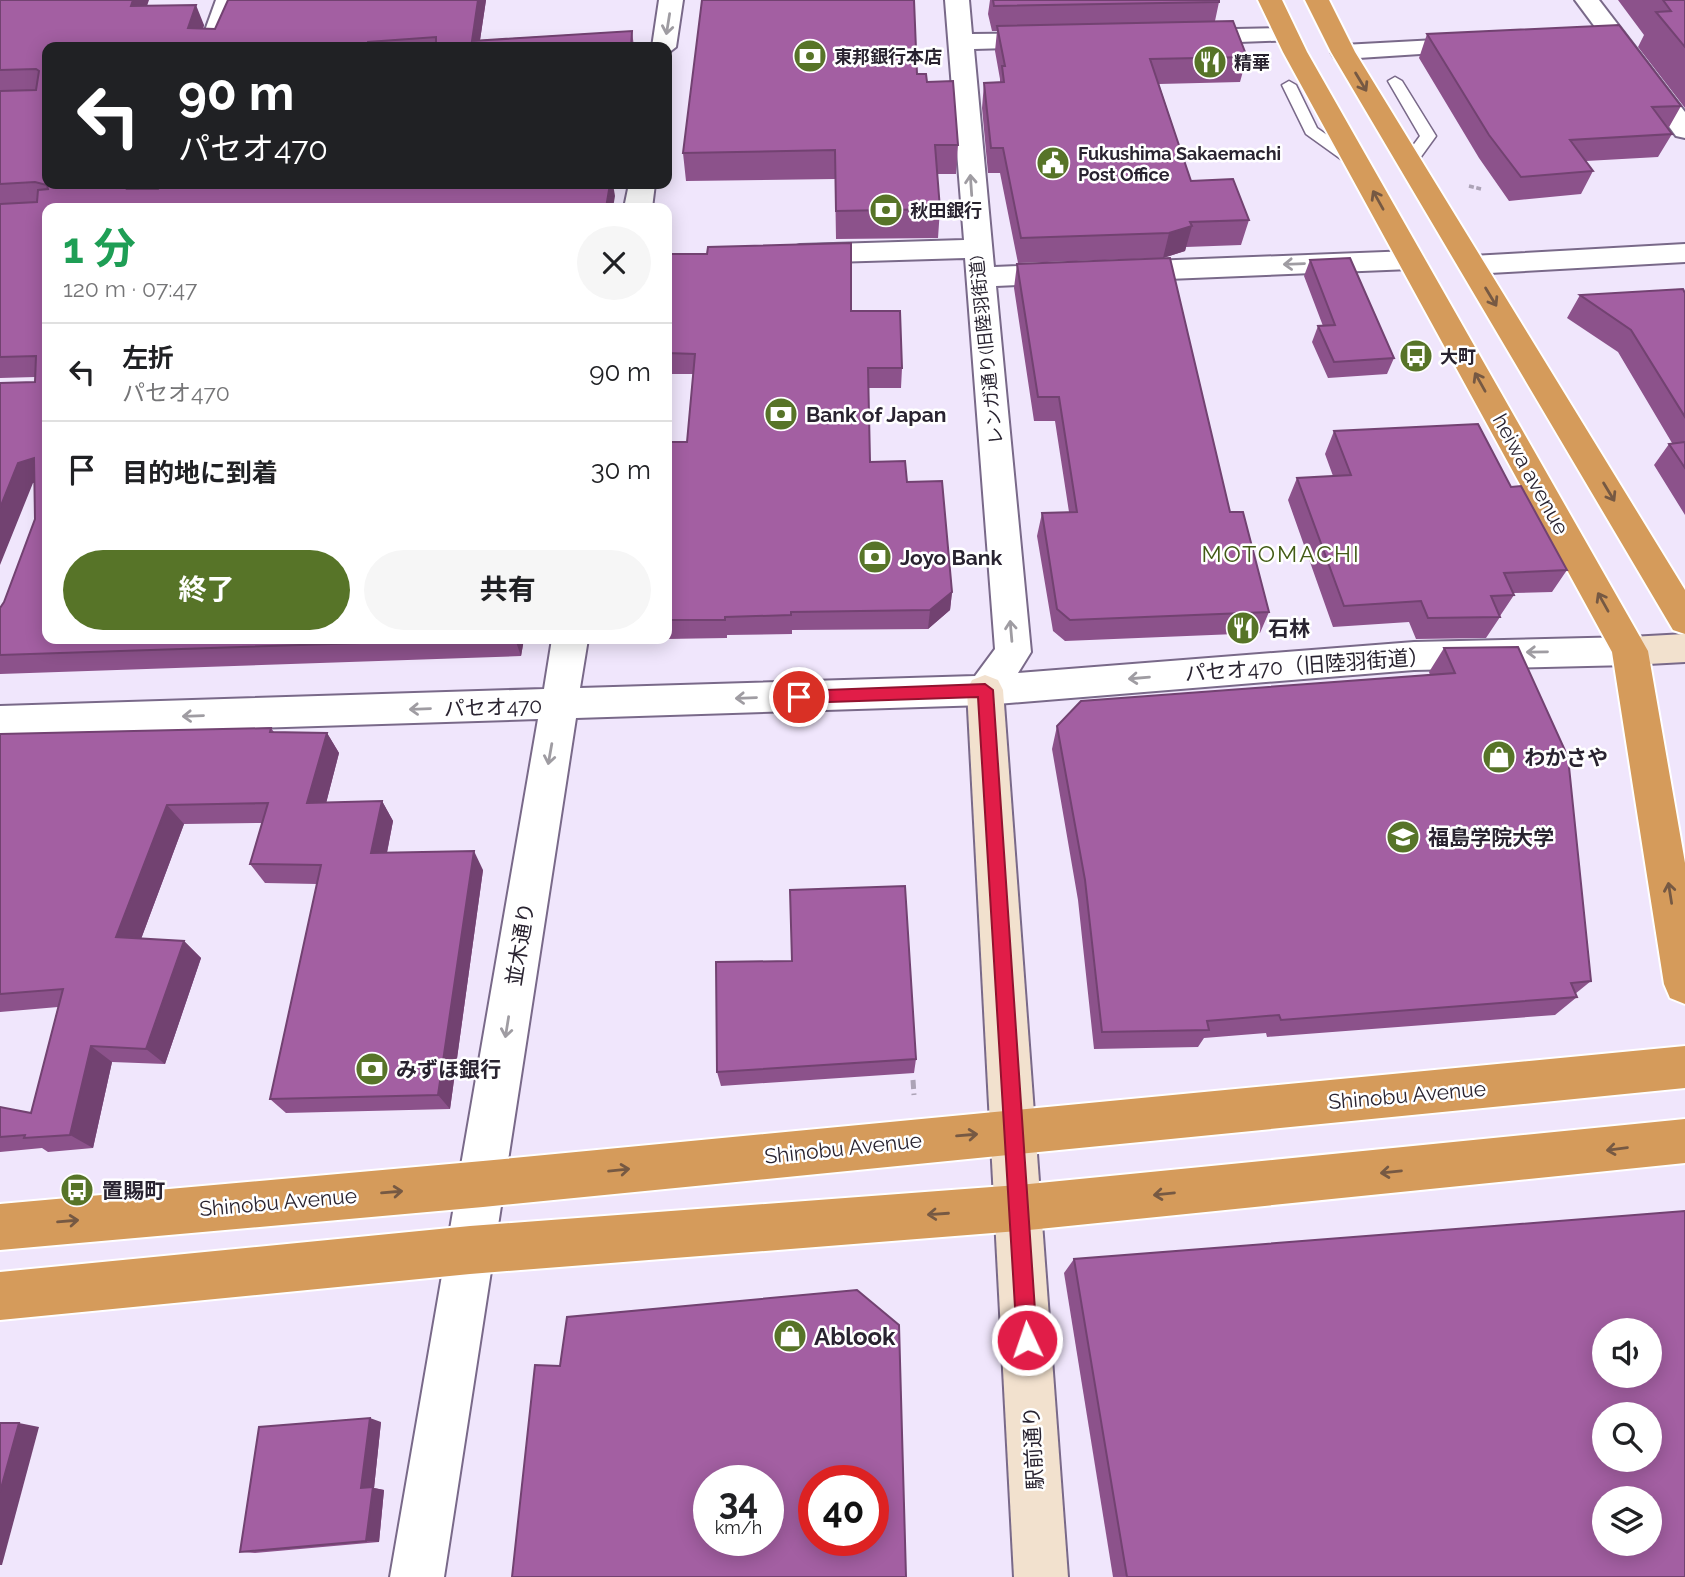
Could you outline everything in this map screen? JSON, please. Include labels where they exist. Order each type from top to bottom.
[{"type":"highway","name":"heiwa avenue","points":[[1270,0],[1286,35],[1630,651],[1685,984]]},
{"type":"highway","points":[[1317,0],[1343,52],[1685,620]]},
{"type":"highway","name":"Shinobu Avenue","points":[[0,1227],[483,1184],[1685,1067]]},
{"type":"highway","points":[[0,1296],[470,1250],[1019,1208],[1685,1141]]},
{"type":"street","points":[[213,42],[228,0]]},
{"type":"street","points":[[665,42],[671,0]]},
{"type":"street","name":"レンガ通り(旧陸羽街道)","points":[[957,0],[1013,652],[985,690]]},
{"type":"street","points":[[1587,0],[1685,130]]},
{"type":"street","points":[[1164,37],[1286,35]]},
{"type":"street","points":[[1588,39],[1615,37]]},
{"type":"street","points":[[960,42],[1069,40]]},
{"type":"street","points":[[1343,52],[1493,44]]},
{"type":"street","points":[[1472,265],[1685,253]]},
{"type":"street","points":[[774,254],[979,263],[1411,260]]},
{"type":"street","name":"並木通り","points":[[417,1577],[569,644]]},
{"type":"street","points":[[1630,651],[1685,648]]},
{"type":"street","name":"パセオ470（旧陸羽街道）","points":[[985,690],[1414,656],[1630,651]]},
{"type":"street","name":"パセオ470","points":[[0,721],[985,690]]},
{"type":"street","name":"駅前通り","points":[[985,690],[1016,1131],[1041,1577]]},
{"type":"lane","points":[[1395,81],[1428,136],[1409,162]]},
{"type":"lane","points":[[1289,85],[1311,131],[1358,164]]},
{"type":"path","points":[[1463,178],[1471,188],[1481,189]]},
{"type":"building","points":[[0,0],[133,0],[131,6],[196,5],[188,28],[215,29],[228,0],[478,0],[472,41],[632,31],[631,42],[436,42],[436,37],[368,42],[42,42],[42,184],[0,184],[0,91],[36,90],[39,71],[0,70]]},
{"type":"building","points":[[702,0],[914,0],[917,74],[926,74],[927,82],[953,81],[958,145],[935,145],[940,209],[836,211],[835,150],[683,153]]},
{"type":"building","points":[[993,0],[1219,0],[1219,2],[994,6]]},
{"type":"building","points":[[1663,0],[1685,0],[1685,47],[1656,12],[1671,11]]},
{"type":"building","points":[[1233,21],[1247,57],[1150,59],[1191,181],[1233,179],[1249,220],[1190,222],[1192,226],[1169,233],[1021,238],[1003,148],[991,148],[984,83],[1004,82],[1002,66],[1005,66],[997,26]]},
{"type":"building","points":[[1619,25],[1681,106],[1652,107],[1672,134],[1570,140],[1593,171],[1521,177],[1489,135],[1427,34]]},
{"type":"building","points":[[609,189],[607,203],[42,203],[42,644],[333,644],[0,655],[0,608],[35,519],[34,458],[18,463],[0,508],[0,383],[35,382],[36,356],[0,357],[0,204],[37,202],[38,190]]},
{"type":"building","points":[[851,243],[851,311],[900,311],[902,368],[868,368],[870,462],[905,461],[907,482],[942,481],[952,592],[930,610],[791,612],[791,615],[725,617],[725,620],[672,620],[672,442],[687,442],[695,354],[672,353],[672,254],[707,254],[708,247]]},
{"type":"building","points":[[1170,258],[1230,512],[1243,512],[1269,612],[1070,620],[1057,609],[1042,513],[1077,512],[1059,397],[1038,397],[1017,264]]},
{"type":"building","points":[[1350,258],[1394,358],[1334,362],[1318,326],[1335,325],[1310,260]]},
{"type":"building","points":[[1683,289],[1685,417],[1631,330],[1580,295]]},
{"type":"building","points":[[1478,424],[1511,487],[1521,486],[1567,570],[1504,573],[1514,595],[1491,596],[1500,617],[1428,618],[1421,601],[1344,606],[1297,478],[1351,475],[1334,431]]},
{"type":"building","points":[[1685,442],[1685,468],[1669,444]]},
{"type":"building","points":[[1518,647],[1568,757],[1591,981],[1571,983],[1577,997],[1281,1020],[1279,1015],[1207,1021],[1209,1030],[1102,1032],[1085,880],[1057,726],[1081,701],[1455,673],[1444,648]]},
{"type":"building","points":[[271,728],[270,732],[327,733],[307,803],[382,801],[371,853],[474,851],[438,1095],[270,1099],[321,865],[250,864],[268,803],[167,805],[116,937],[184,941],[146,1049],[91,1046],[70,1135],[0,1137],[0,1107],[31,1113],[63,989],[0,994],[0,734]]},
{"type":"building","points":[[905,886],[916,1059],[717,1072],[716,962],[792,961],[790,890]]},
{"type":"building","points":[[1685,1211],[1685,1577],[1127,1577],[1074,1259]]},
{"type":"building","points":[[857,1290],[899,1325],[906,1577],[512,1577],[535,1365],[560,1366],[567,1317]]},
{"type":"building","points":[[370,1418],[361,1488],[373,1487],[366,1541],[240,1552],[259,1427]]},
{"type":"building","points":[[0,1423],[19,1423],[0,1492]]},
{"type":"place","name":"東邦銀行本店","points":[[810,56]]},
{"type":"place","name":"精華","points":[[1210,62]]},
{"type":"place","name":"Fukushima Sakaemachi Post Office","points":[[1053,163]]},
{"type":"place","name":"秋田銀行","points":[[886,210]]},
{"type":"place","name":"大町","points":[[1416,356]]},
{"type":"place","name":"Bank of Japan","points":[[781,414]]},
{"type":"place","name":"Joyo Bank","points":[[875,557]]},
{"type":"place","name":"石林","points":[[1243,628]]},
{"type":"place","name":"わかさや","points":[[1499,757]]},
{"type":"place","name":"福島学院大学","points":[[1403,837]]},
{"type":"place","name":"みずほ銀行","points":[[372,1069]]},
{"type":"place","name":"置賜町","points":[[77,1190]]},
{"type":"place","name":"Ablook","points":[[790,1336]]},
{"type":"district","name":"MOTOMACHI","points":[[1281,553]]},
{"type":"route","points":[[799,697],[985,690],[1016,1131],[1027,1340]]}]
